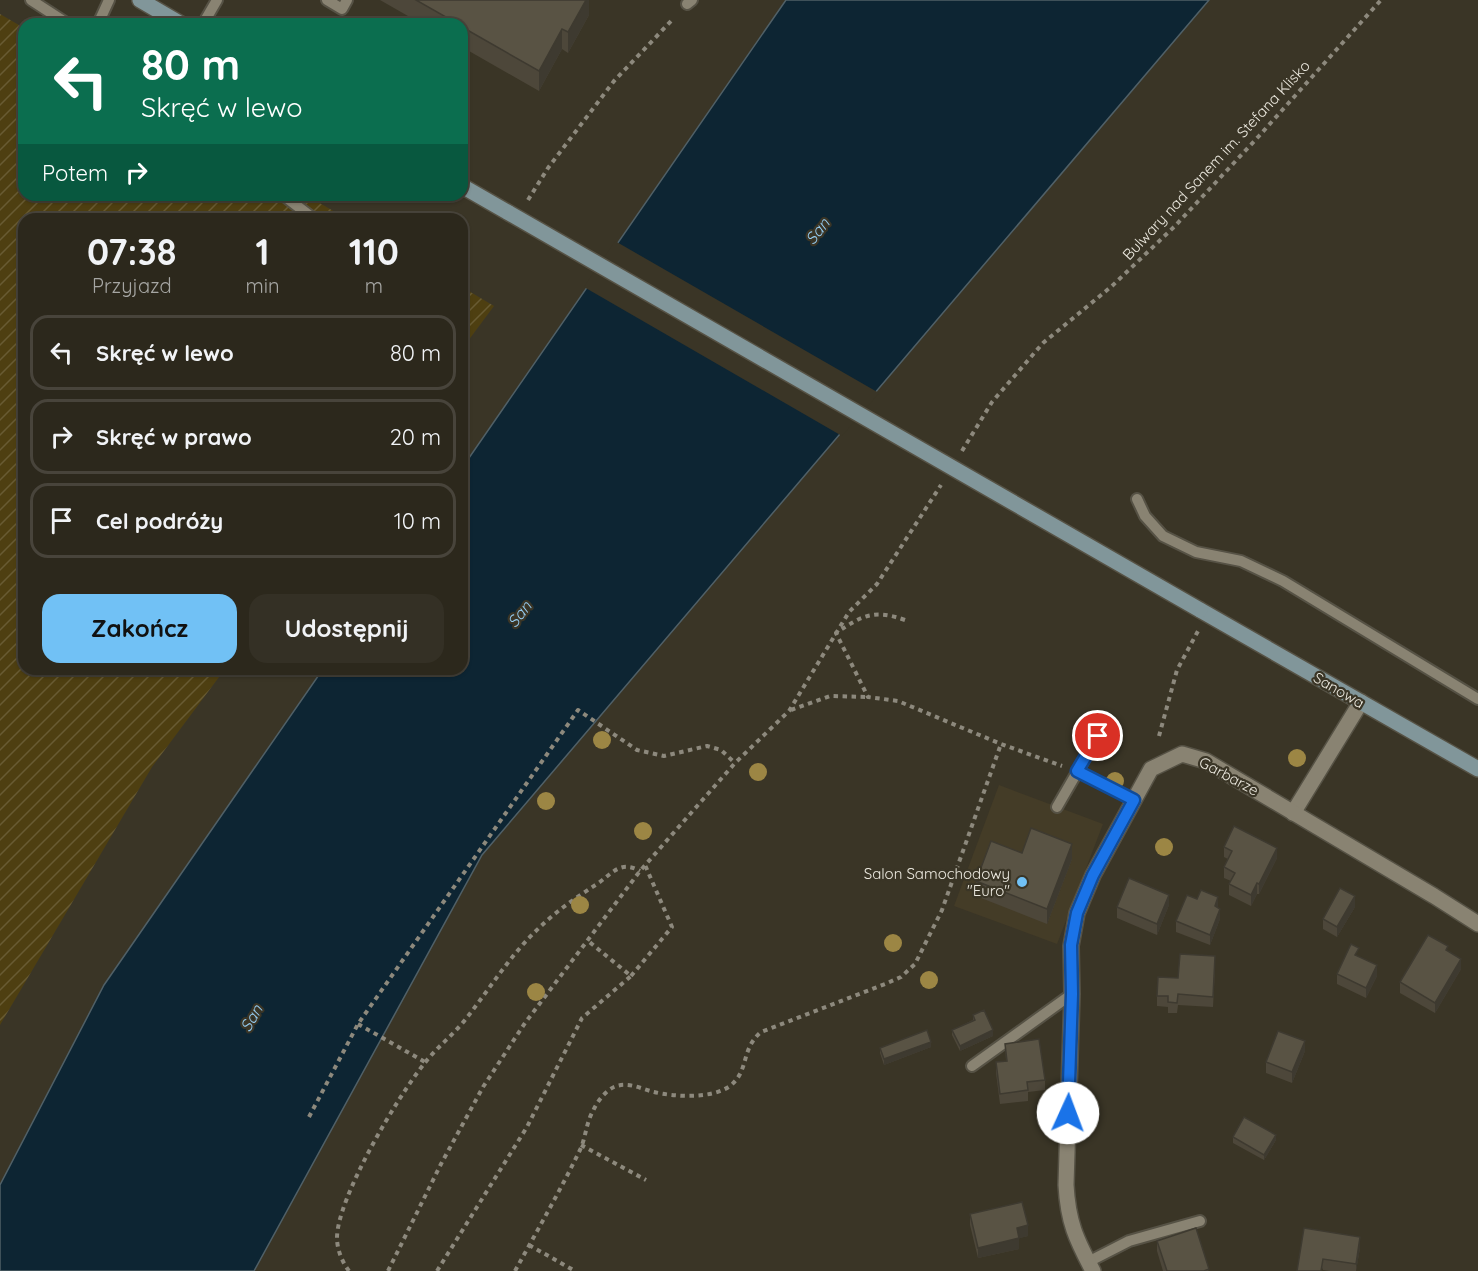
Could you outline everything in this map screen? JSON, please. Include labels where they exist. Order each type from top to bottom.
[{"type":"main road","points":[[140,0],[171,18]]},
{"type":"main road","name":"Sanowa","points":[[468,189],[1478,769]]},
{"type":"street","points":[[1293,813],[1360,702]]},
{"type":"street","name":"Garbarze","points":[[1091,1266],[1076,1239],[1067,1211],[1071,945],[1077,913],[1093,875],[1151,769],[1182,754],[1206,761],[1478,924]]},
{"type":"lane","points":[[31,0],[59,18]]},
{"type":"lane","points":[[101,18],[110,0]]},
{"type":"lane","points":[[206,18],[217,0]]},
{"type":"lane","points":[[327,0],[342,9],[347,0]]},
{"type":"lane","points":[[291,201],[306,213]]},
{"type":"lane","points":[[1137,499],[1145,516],[1163,536],[1196,552],[1241,561],[1283,581],[1478,699]]},
{"type":"lane","points":[[1057,807],[1098,736]]},
{"type":"lane","points":[[1077,771],[1134,800]]},
{"type":"lane","points":[[972,1066],[1072,994]]},
{"type":"lane","points":[[1091,1266],[1129,1241],[1200,1221]]},
{"type":"path","name":"Bulwary nad Sanem im. Stefana Klisko","points":[[969,438],[992,402],[1043,343],[1112,286],[1175,226],[1381,0]]},
{"type":"path","points":[[528,200],[548,168],[614,81],[690,2]]},
{"type":"path","points":[[388,1271],[441,1164],[483,1087],[525,1023],[645,865],[735,763],[789,711],[836,633],[857,602],[877,584],[933,497]]},
{"type":"path","points":[[836,633],[852,623],[876,614],[887,614],[905,620]]},
{"type":"path","points":[[1159,736],[1177,670],[1198,630]]},
{"type":"path","points":[[836,633],[868,697]]},
{"type":"path","points":[[789,711],[830,696],[898,701],[1000,744],[1077,771]]},
{"type":"path","points":[[309,1117],[358,1024],[578,710],[637,750],[664,756],[707,746],[721,750],[735,763]]},
{"type":"path","points":[[515,1271],[582,1145],[593,1111],[603,1096],[612,1088],[634,1085],[672,1096],[694,1096],[716,1092],[728,1087],[742,1072],[747,1050],[752,1039],[760,1032],[885,984],[901,976],[915,964],[942,910],[1000,744]]},
{"type":"path","points":[[437,1271],[527,1127],[579,1023],[591,1009],[631,976],[672,927],[645,865]]},
{"type":"path","points":[[350,1271],[339,1254],[337,1238],[340,1216],[351,1187],[395,1107],[426,1062],[464,1022],[540,926],[569,902],[619,868],[631,866],[640,871]]},
{"type":"path","points":[[587,940],[631,976]]},
{"type":"path","points":[[358,1024],[426,1062]]},
{"type":"path","points":[[582,1145],[646,1180]]},
{"type":"path","points":[[529,1245],[575,1271]]},
{"type":"shaded area","points":[[0,14],[18,24],[18,201],[316,201],[337,213],[18,213],[18,675],[221,675],[152,767],[0,1025]]},
{"type":"shaded area","points":[[468,291],[494,306],[468,341]]},
{"type":"shaded area","points":[[999,785],[1103,824],[1057,944],[954,906]]},
{"type":"water","name":"San","points":[[786,0],[1209,0],[482,855],[254,1271],[0,1271],[0,1185],[104,985],[319,675],[468,675],[468,459]]},
{"type":"pier","points":[[615,241],[879,393],[842,436],[584,287]]},
{"type":"building","points":[[416,0],[586,0],[568,32],[562,29],[539,71],[468,30],[468,18],[448,18]]},
{"type":"building","points":[[1234,826],[1277,848],[1251,895],[1229,884],[1235,873],[1224,867],[1232,851],[1224,847]]},
{"type":"building","name":"Salon Samochodowy \"Euro\"","points":[[1031,828],[1072,844],[1047,909],[976,881],[991,841],[1022,853]]},
{"type":"building","points":[[1129,878],[1169,895],[1157,924],[1117,907]]},
{"type":"building","points":[[1340,888],[1355,896],[1337,927],[1323,919]]},
{"type":"building","points":[[1201,890],[1218,897],[1215,906],[1220,909],[1210,935],[1176,921],[1187,895],[1197,899]]},
{"type":"building","points":[[1428,935],[1448,946],[1446,950],[1461,959],[1435,1003],[1400,982]]},
{"type":"building","points":[[1351,944],[1359,948],[1355,955],[1377,965],[1366,988],[1337,974]]},
{"type":"building","points":[[1180,954],[1215,956],[1213,997],[1178,994],[1177,1003],[1168,1002],[1168,996],[1157,996],[1158,977],[1178,978]]},
{"type":"building","points":[[984,1010],[993,1030],[960,1046],[952,1030],[975,1020],[973,1015]]},
{"type":"building","points":[[927,1030],[931,1042],[884,1059],[880,1048]]},
{"type":"building","points":[[1278,1031],[1305,1041],[1292,1072],[1266,1062]]},
{"type":"building","points":[[1039,1039],[1045,1080],[1027,1082],[1028,1090],[1000,1094],[996,1062],[1007,1061],[1005,1044]]},
{"type":"building","points":[[1244,1117],[1276,1135],[1264,1155],[1233,1137]]},
{"type":"building","points":[[1022,1202],[1028,1225],[1017,1228],[1019,1238],[978,1248],[970,1214]]},
{"type":"building","points":[[1196,1228],[1209,1269],[1167,1271],[1157,1241]]},
{"type":"building","points":[[1304,1228],[1360,1237],[1356,1264],[1323,1259],[1321,1271],[1297,1271]]},
{"type":"place","name":"Salon Samochodowy \"Euro\"","points":[[1022,882]]},
{"type":"route","points":[[1068,1113],[1072,994],[1071,945],[1077,913],[1093,875],[1134,800],[1077,771],[1098,736]]}]
